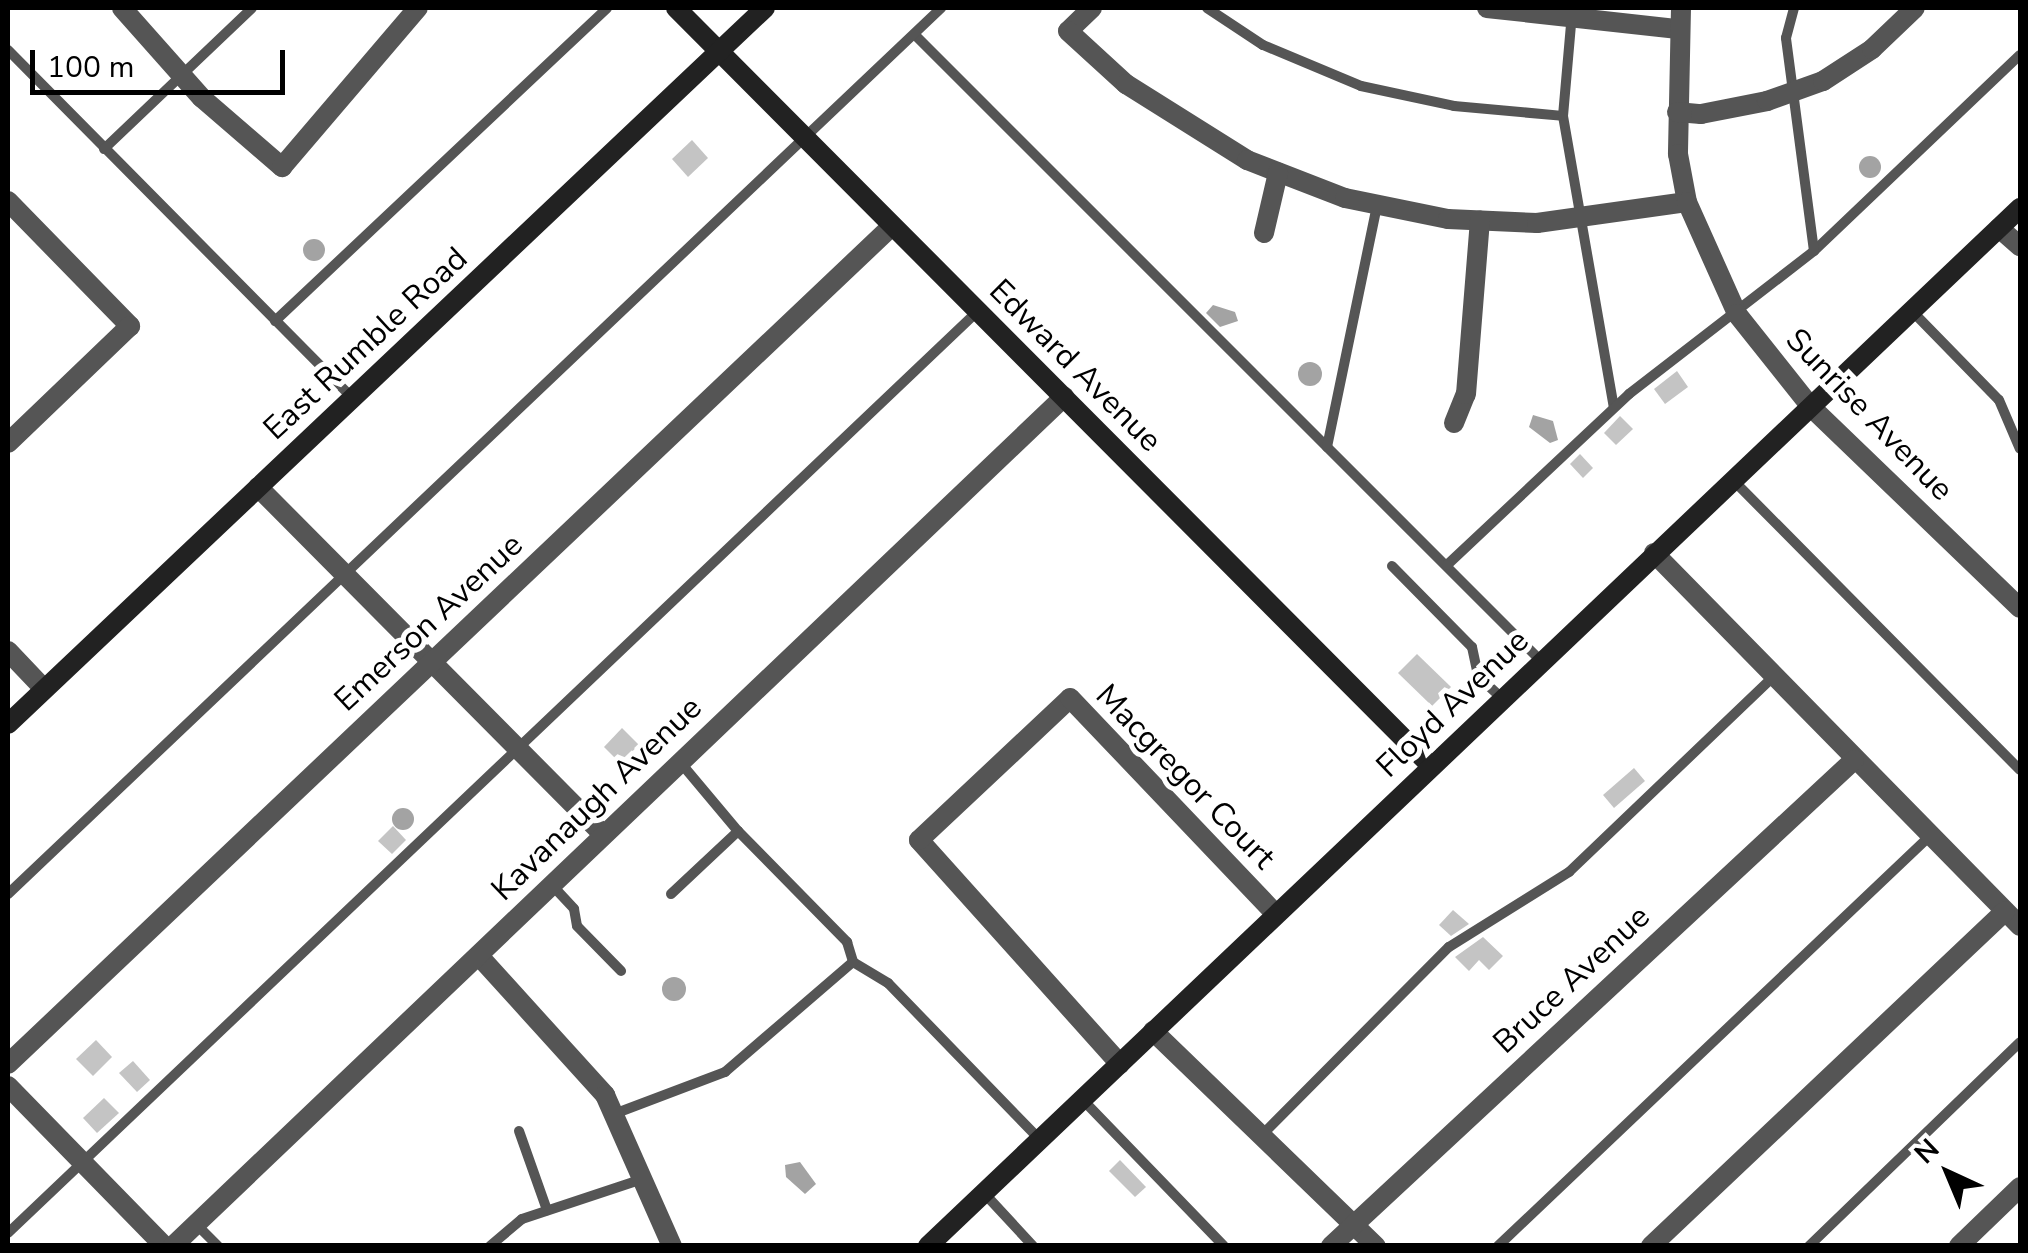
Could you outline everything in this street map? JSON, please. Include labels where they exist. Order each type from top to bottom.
[{"type":"street","points":[[122,8],[181,74],[282,167],[418,8]]},
{"type":"street","name":"Edward Avenue","points":[[676,8],[1431,766]]},
{"type":"street","name":"East Rumble Road","points":[[8,724],[766,8]]},
{"type":"street","points":[[1092,8],[1068,31],[1084,47],[1175,119],[1278,174],[1378,206],[1480,221],[1581,220],[1687,202]]},
{"type":"street","points":[[1486,8],[1572,14],[1676,29]]},
{"type":"street","name":"Sunrise Avenue","points":[[1681,8],[1676,29],[1677,112],[1687,202],[1737,314],[1811,407],[2020,608]]},
{"type":"street","points":[[1677,112],[1701,114],[1796,93],[1848,67],[1914,8]]},
{"type":"street","points":[[1264,232],[1278,174]]},
{"type":"street","points":[[8,201],[130,326],[8,443]]},
{"type":"street","name":"Floyd Avenue","points":[[928,1246],[2020,208]]},
{"type":"street","points":[[1454,423],[1466,394],[1480,221]]},
{"type":"street","name":"Emerson Avenue","points":[[8,1064],[892,226]]},
{"type":"street","points":[[1999,228],[2020,246]]},
{"type":"street","name":"Kavanaugh Avenue","points":[[173,1246],[1064,397]]},
{"type":"street","points":[[258,487],[602,834]]},
{"type":"street","points":[[1651,1246],[2013,919],[1772,678],[1654,553]]},
{"type":"street","points":[[8,650],[44,689]]},
{"type":"street","name":"Macgregor Court","points":[[1120,1064],[919,840],[1070,698],[1276,914]]},
{"type":"street","name":"Bruce Avenue","points":[[1331,1246],[1854,760]]},
{"type":"street","points":[[479,956],[591,1075],[614,1114],[672,1246]]},
{"type":"street","points":[[1153,1031],[1376,1246]]},
{"type":"street","points":[[8,1086],[164,1246]]},
{"type":"street","points":[[1959,1246],[2020,1187]]},
{"type":"lane","points":[[104,149],[252,8]]},
{"type":"lane","points":[[275,321],[606,8]]},
{"type":"lane","points":[[8,894],[916,36],[941,8]]},
{"type":"lane","points":[[1206,8],[1263,45],[1338,78],[1454,106],[1564,116]]},
{"type":"lane","points":[[1794,8],[1786,38],[1814,251]]},
{"type":"lane","points":[[1572,14],[1564,116],[1614,407]]},
{"type":"lane","points":[[916,36],[1541,662]]},
{"type":"lane","points":[[8,50],[352,398]]},
{"type":"lane","points":[[1447,565],[1614,407],[1814,251],[2020,55]]},
{"type":"lane","points":[[1327,447],[1378,206]]},
{"type":"lane","points":[[8,1233],[978,311]]},
{"type":"lane","points":[[1912,311],[1999,400],[2020,449]]},
{"type":"lane","points":[[1732,479],[2020,770]]},
{"type":"lane","points":[[1392,566],[1472,647],[1478,676],[1502,698]]},
{"type":"lane","points":[[1262,1135],[1449,947],[1569,872],[1772,678]]},
{"type":"lane","points":[[680,761],[738,831],[846,942],[853,962],[888,983],[1039,1139]]},
{"type":"lane","points":[[671,894],[738,831]]},
{"type":"lane","points":[[1498,1246],[1930,836]]},
{"type":"lane","points":[[550,884],[574,910],[577,926],[621,971]]},
{"type":"lane","points":[[614,1114],[725,1072],[853,962]]},
{"type":"lane","points":[[1809,1246],[2020,1042]]},
{"type":"lane","points":[[1082,1099],[1224,1246]]},
{"type":"lane","points":[[519,1131],[547,1210]]},
{"type":"lane","points":[[490,1246],[522,1219],[640,1180]]},
{"type":"lane","points":[[983,1193],[1033,1246]]},
{"type":"lane","points":[[196,1224],[218,1246]]},
{"type":"shaded area","points":[[1870,156],[1878,159],[1878,175],[1870,178],[1862,175],[1859,167],[1862,159]]},
{"type":"shaded area","points":[[314,239],[322,242],[322,258],[314,261],[306,258],[303,250],[306,242]]},
{"type":"shaded area","points":[[1213,305],[1235,312],[1238,321],[1220,327],[1206,313]]},
{"type":"shaded area","points":[[1310,362],[1322,374],[1310,386],[1298,374]]},
{"type":"shaded area","points":[[1533,415],[1553,421],[1558,440],[1550,443],[1529,427]]},
{"type":"shaded area","points":[[403,808],[411,811],[411,827],[403,830],[395,827],[392,819],[395,811]]},
{"type":"shaded area","points":[[674,977],[686,989],[674,1001],[662,989]]},
{"type":"shaded area","points":[[800,1162],[816,1184],[805,1194],[786,1177],[785,1165]]},
{"type":"building","points":[[692,140],[708,158],[688,177],[672,159]]},
{"type":"building","points":[[1677,371],[1688,387],[1665,404],[1654,389]]},
{"type":"building","points":[[1620,416],[1633,429],[1616,445],[1604,433]]},
{"type":"building","points":[[1580,454],[1593,468],[1583,478],[1570,464]]},
{"type":"building","points":[[1417,654],[1451,687],[1432,706],[1398,673]]},
{"type":"building","points":[[622,728],[639,745],[620,763],[604,747]]},
{"type":"building","points":[[1634,768],[1645,781],[1614,808],[1603,795]]},
{"type":"building","points":[[393,826],[406,840],[392,854],[378,841]]},
{"type":"building","points":[[1453,910],[1469,924],[1451,936],[1439,925]]},
{"type":"building","points":[[1483,937],[1503,956],[1489,970],[1479,960],[1469,971],[1455,957]]},
{"type":"building","points":[[96,1040],[112,1057],[93,1076],[76,1059]]},
{"type":"building","points":[[133,1061],[150,1080],[137,1092],[119,1073]]},
{"type":"building","points":[[104,1098],[119,1113],[97,1133],[83,1118]]},
{"type":"building","points":[[1120,1160],[1146,1187],[1135,1197],[1109,1171]]}]
